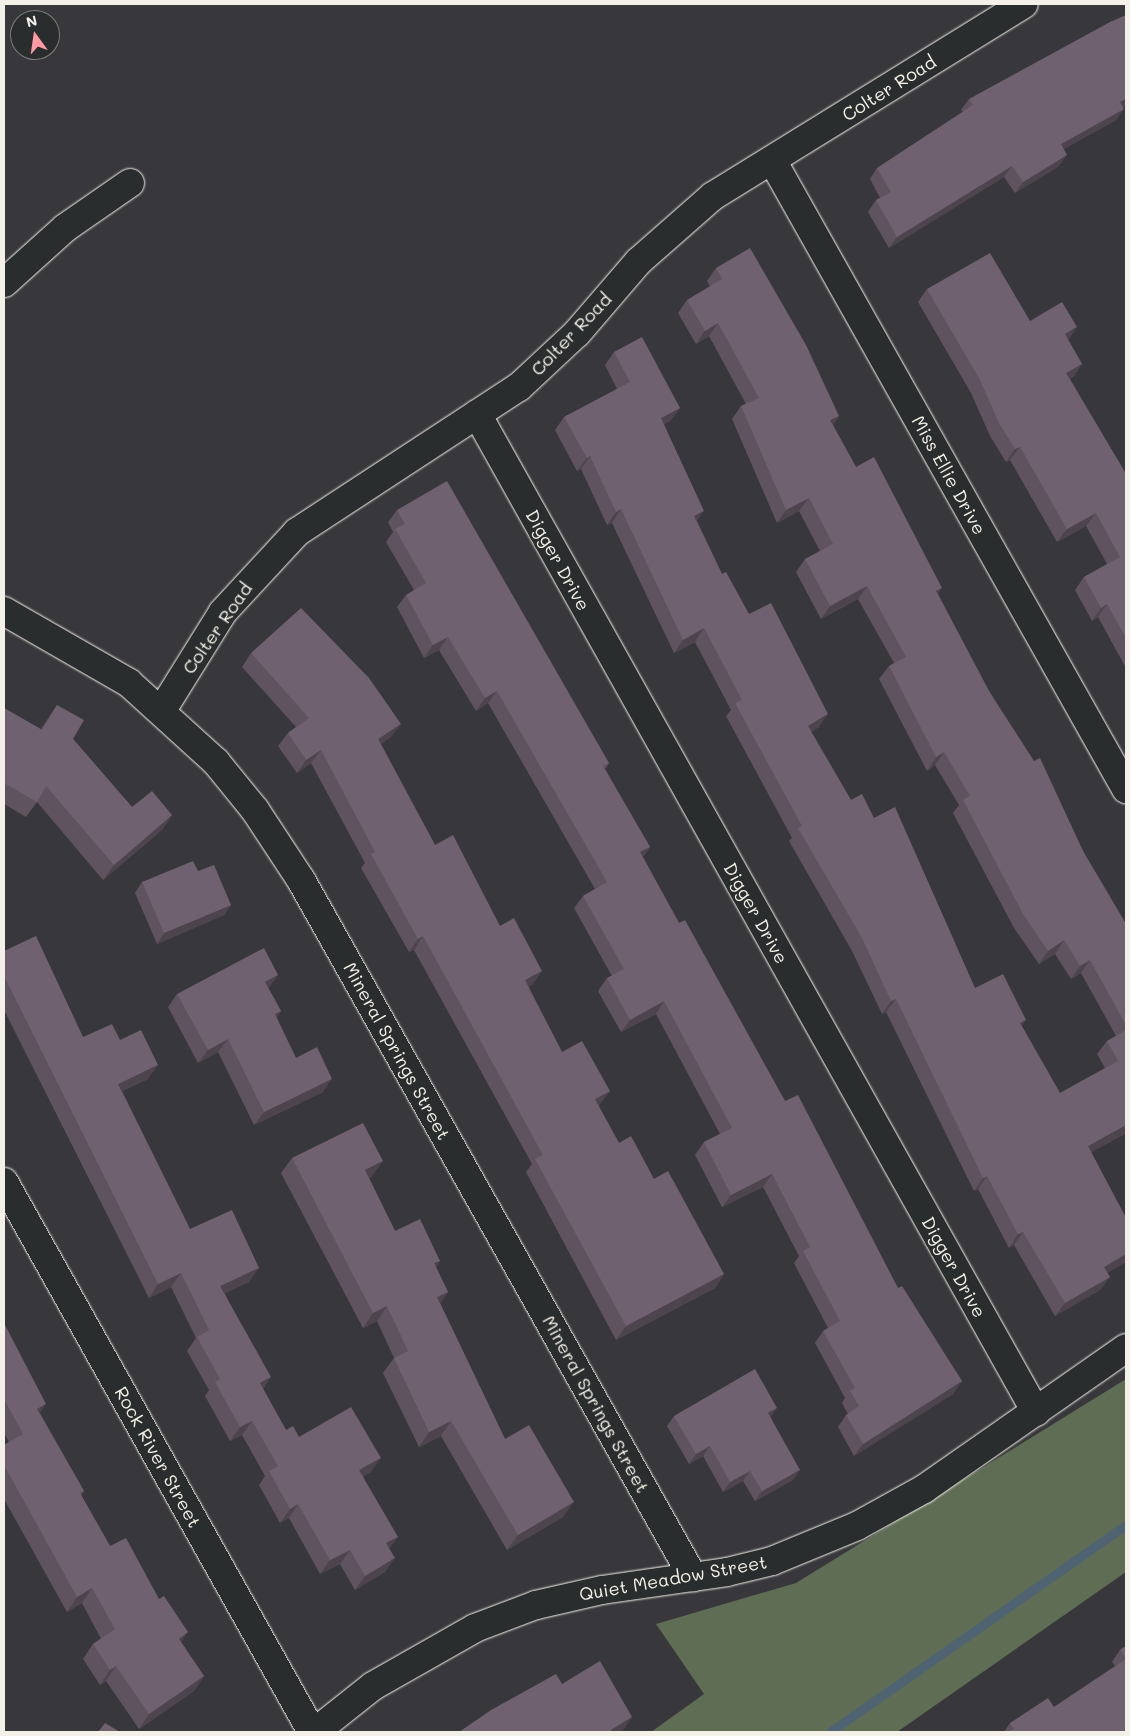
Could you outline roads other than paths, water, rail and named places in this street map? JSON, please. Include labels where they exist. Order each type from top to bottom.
[{"type":"street","name":"Colter Road","points":[[162,710],[223,612],[271,556],[297,532],[519,387],[578,333],[639,261],[681,222],[772,160],[1024,4]]},
{"type":"street","name":"Miss Ellie Drive","points":[[772,160],[1126,789]]},
{"type":"street","points":[[4,283],[65,228],[130,183]]},
{"type":"street","name":"Digger Drive","points":[[477,414],[1036,1412]]},
{"type":"street","name":"Mineral Springs Street","points":[[4,611],[129,683],[162,710],[216,762],[301,880],[693,1577]]},
{"type":"street","name":"Rock River Street","points":[[4,1182],[313,1732]]},
{"type":"street","name":"Quiet Meadow Street","points":[[313,1732],[373,1686],[475,1628],[536,1605],[602,1590],[693,1577],[772,1561],[857,1526],[924,1489],[1126,1348]]},
{"type":"waterway","points":[[830,1732],[1126,1525]]}]
